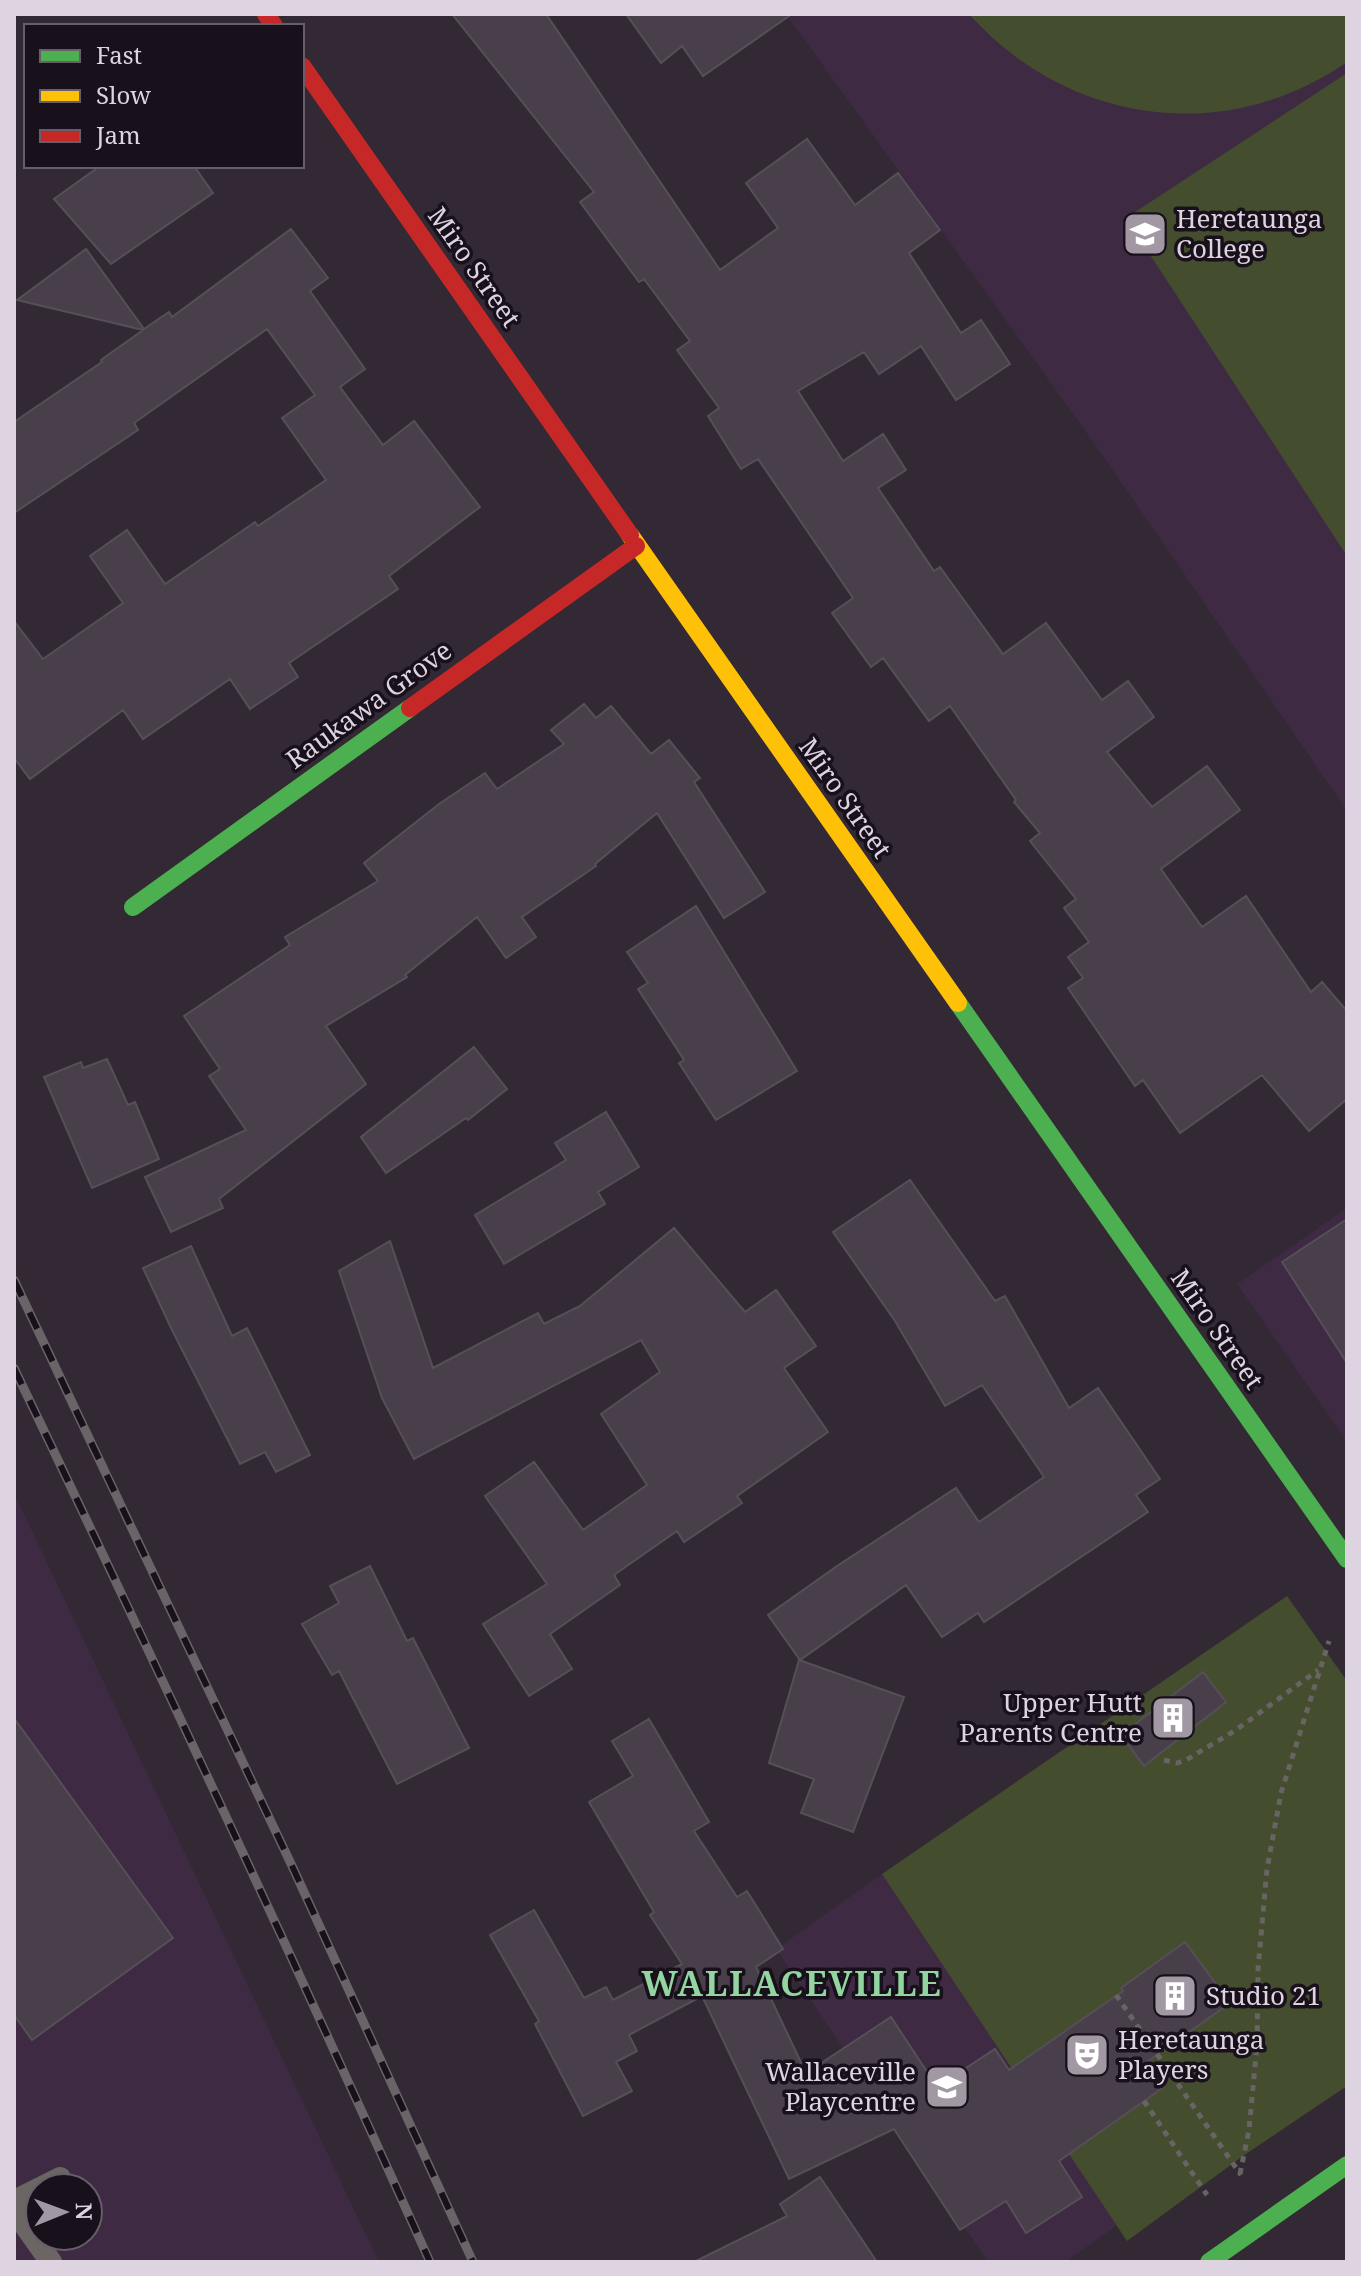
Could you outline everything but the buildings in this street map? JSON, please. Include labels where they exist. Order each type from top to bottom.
[{"type":"street","name":"Miro Street","points":[[304,69],[1347,1559]]},
{"type":"street","name":"Raukawa Grove","points":[[133,907],[636,546]]},
{"type":"street","points":[[1209,2262],[1347,2165]]},
{"type":"lane","points":[[14,2210],[51,2262]]},
{"type":"path","points":[[1240,2174],[1249,2130],[1256,2059],[1258,1969],[1267,1869],[1281,1793],[1329,1641]]},
{"type":"path","points":[[1164,1760],[1177,1763],[1186,1760],[1236,1730],[1319,1669]]},
{"type":"path","points":[[1116,1995],[1270,2219]]},
{"type":"path","points":[[1144,2101],[1207,2195]]},
{"type":"shaded area","name":"Heretaunga College","points":[[786,14],[1347,14],[1347,811],[1101,453]]},
{"type":"shaded area","points":[[1347,1208],[1347,1442],[1237,1284]]},
{"type":"shaded area","points":[[14,1493],[379,2262],[14,2262]]},
{"type":"shaded area","name":"Wallaceville Playcentre","points":[[882,1874],[1117,2225],[1066,2262],[988,2262],[776,1949]]},
{"type":"green space","points":[[969,14],[1347,14],[1347,62],[1300,89],[1250,106],[1200,113],[1149,111],[1100,100],[1052,80],[1008,51]]},
{"type":"green space","points":[[1347,73],[1347,556],[1126,218]]},
{"type":"green space","points":[[1287,1596],[1347,1681],[1347,2086],[1243,2156],[1127,2241],[882,1874]]},
{"type":"railway","points":[[14,1280],[293,1868],[473,2262]]},
{"type":"railway","points":[[14,1368],[225,1814],[430,2262]]},
{"type":"traffic: fast","points":[[133,907],[410,708]]},
{"type":"traffic: fast","points":[[958,1003],[1347,1559]]},
{"type":"traffic: fast","points":[[1209,2262],[1347,2165]]},
{"type":"traffic: slow","points":[[630,535],[958,1003]]},
{"type":"traffic: jam","points":[[266,14],[273,24]]},
{"type":"traffic: jam","points":[[304,69],[630,535]]},
{"type":"traffic: jam","points":[[410,708],[636,546]]},
{"type":"place","name":"Heretaunga College","points":[[1145,234]]},
{"type":"place","name":"Upper Hutt Parents Centre","points":[[1173,1718]]},
{"type":"place","name":"Studio 21","points":[[1175,1996]]},
{"type":"place","name":"Heretaunga Players","points":[[1087,2055]]},
{"type":"place","name":"Wallaceville Playcentre","points":[[947,2087]]},
{"type":"district","name":"WALLACEVILLE","points":[[792,1984]]}]
